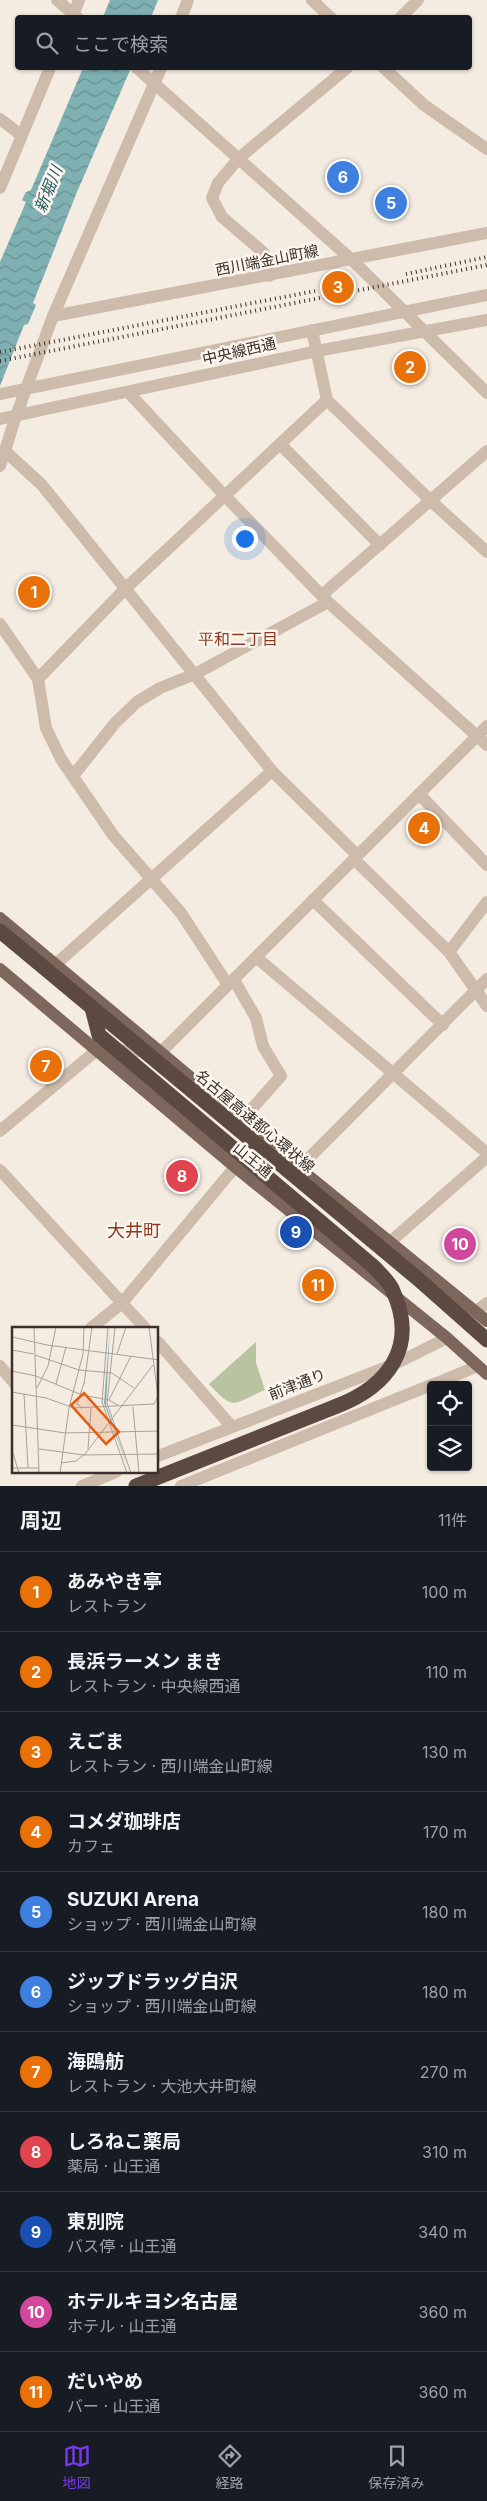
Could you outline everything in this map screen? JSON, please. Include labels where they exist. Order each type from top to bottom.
[{"type":"highway","name":"名古屋高速都心環状線","points":[[0,931],[424,1285],[487,1340]]},
{"type":"highway","points":[[92,1008],[99,1035],[374,1267],[393,1289],[401,1323],[401,1339],[392,1366],[371,1390],[356,1398],[136,1486]]},
{"type":"main road","name":"山王通","points":[[0,918],[299,1168],[476,1311],[487,1322]]},
{"type":"main road","name":"山王通","points":[[0,969],[235,1167],[447,1338],[483,1370]]},
{"type":"street","points":[[57,0],[73,15]]},
{"type":"street","points":[[74,15],[79,0]]},
{"type":"street","points":[[182,15],[188,0]]},
{"type":"street","points":[[312,0],[328,15]]},
{"type":"street","points":[[403,15],[418,0]]},
{"type":"street","points":[[0,188],[3,174],[49,70]]},
{"type":"street","points":[[139,70],[352,260],[487,393]]},
{"type":"street","points":[[0,466],[16,416],[53,316],[160,70]]},
{"type":"street","points":[[269,276],[264,253],[222,217],[212,198],[218,183],[239,158],[344,70]]},
{"type":"street","points":[[386,70],[424,105],[487,149]]},
{"type":"street","points":[[0,119],[21,135]]},
{"type":"street","name":"西川端金山町線","points":[[53,316],[487,234]]},
{"type":"street","name":"中央線西通","points":[[5,393],[487,295]]},
{"type":"street","name":"中央線西通","points":[[1,419],[129,393],[317,351],[487,320]]},
{"type":"street","points":[[312,330],[327,400],[431,501],[487,552]]},
{"type":"street","points":[[129,393],[225,496],[325,598],[487,745]]},
{"type":"street","points":[[38,679],[126,588],[327,400]]},
{"type":"street","points":[[280,444],[380,545]]},
{"type":"street","points":[[6,451],[42,485],[272,771],[449,952],[487,1006]]},
{"type":"street","points":[[73,776],[115,723],[137,702],[160,688],[195,674],[325,598],[380,545],[487,452]]},
{"type":"street","points":[[0,624],[38,679],[46,728],[61,759],[113,836],[150,881],[181,913],[256,1018],[263,1046],[281,1076],[242,1120]]},
{"type":"street","points":[[0,1131],[97,1050],[161,1052],[487,726]]},
{"type":"street","points":[[56,964],[272,771]]},
{"type":"street","points":[[419,794],[487,866]]},
{"type":"street","points":[[313,900],[443,1025]]},
{"type":"street","points":[[449,952],[487,902]]},
{"type":"street","points":[[256,957],[487,1153]]},
{"type":"street","points":[[299,1168],[487,979]]},
{"type":"street","points":[[390,1242],[487,1157]]},
{"type":"street","points":[[92,1327],[122,1303],[235,1167]]},
{"type":"street","points":[[0,1170],[144,1327]]},
{"type":"street","points":[[476,1311],[487,1303]]},
{"type":"street","name":"前津通り","points":[[159,1456],[397,1363],[447,1338]]},
{"type":"street","points":[[159,1343],[232,1427]]},
{"type":"street","points":[[0,1366],[12,1381]]},
{"type":"street","points":[[445,1381],[483,1370]]},
{"type":"street","points":[[181,1486],[427,1387]]},
{"type":"street","points":[[87,1482],[110,1474]]},
{"type":"green space","points":[[256,1342],[256,1363],[265,1390],[240,1402],[229,1402],[209,1384]]},
{"type":"water","points":[[110,0],[158,0],[152,15],[104,15]]},
{"type":"water","name":"新堀川","points":[[82,70],[130,70],[77,192],[33,303],[36,305],[28,324],[24,325],[0,386],[0,262],[26,202],[22,200],[26,192],[31,190]]},
{"type":"railway","points":[[406,274],[487,257]]},
{"type":"railway","points":[[0,361],[487,265]]},
{"type":"railway","points":[[0,352],[315,291]]},
{"type":"place","name":"ジップドラッグ白沢","points":[[343,177]]},
{"type":"place","name":"SUZUKI Arena","points":[[391,203]]},
{"type":"place","name":"えごま","points":[[338,287]]},
{"type":"place","name":"長浜ラーメン まき","points":[[410,367]]},
{"type":"place","name":"あみやき亭","points":[[34,592]]},
{"type":"place","name":"コメダ珈琲店","points":[[424,828]]},
{"type":"place","name":"海鴎舫","points":[[46,1066]]},
{"type":"place","name":"しろねこ薬局","points":[[182,1176]]},
{"type":"place","name":"東別院","points":[[296,1232]]},
{"type":"place","name":"ホテルキヨシ名古屋","points":[[460,1244]]},
{"type":"place","name":"だいやめ","points":[[318,1285]]},
{"type":"district","name":"平和二丁目","points":[[238,639]]},
{"type":"district","name":"大井町","points":[[134,1230]]}]
